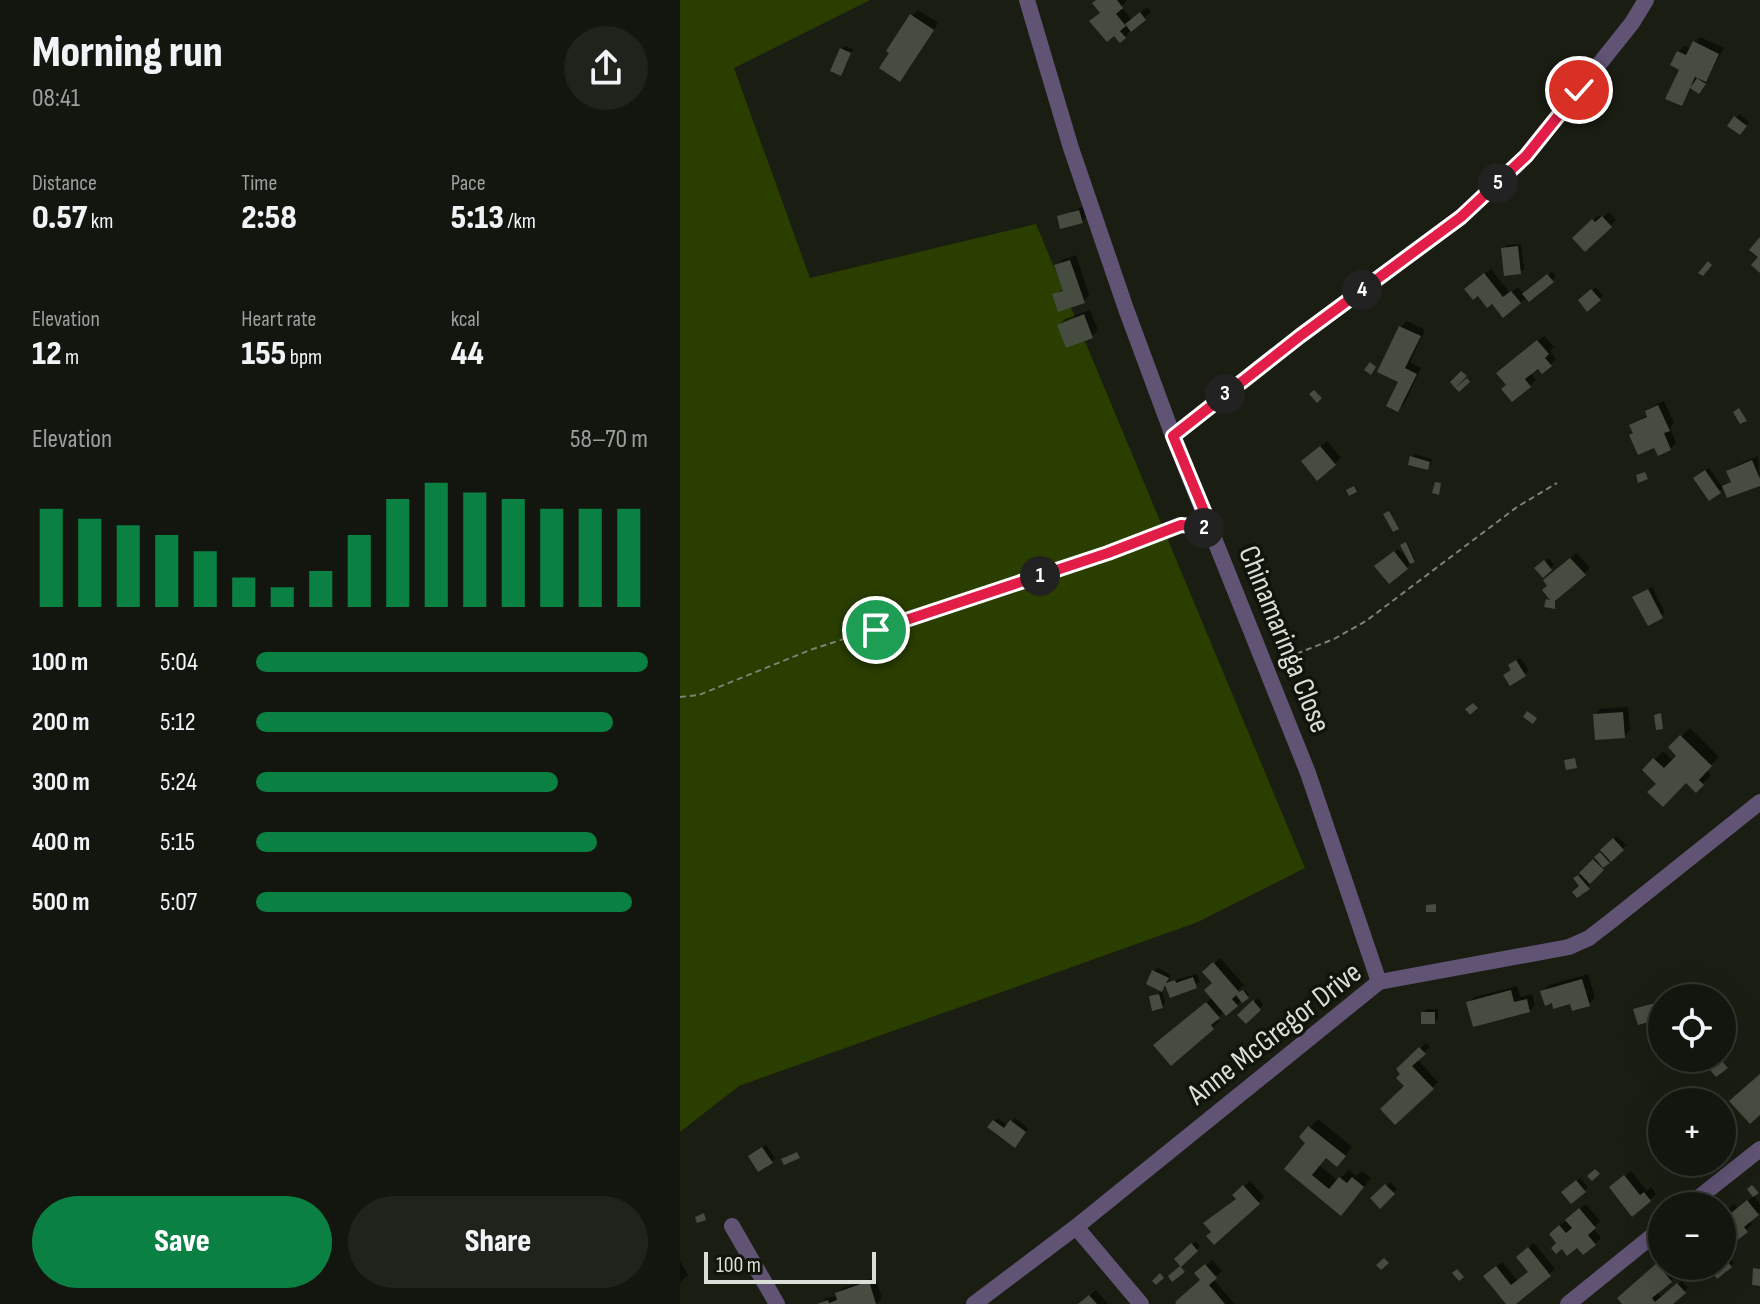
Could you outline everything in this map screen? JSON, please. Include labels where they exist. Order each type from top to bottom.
[{"type":"street","name":"Chinamaringa Close","points":[[1027,0],[1071,148],[1126,309],[1173,436],[1308,773],[1379,982]]},
{"type":"street","points":[[1173,436],[1300,336],[1461,217],[1526,156],[1632,23],[1646,0]]},
{"type":"street","name":"Anne McGregor Drive","points":[[974,1304],[1076,1227],[1379,982],[1569,947],[1589,938],[1760,802]]},
{"type":"street","points":[[1706,1192],[1760,1149]]},
{"type":"street","points":[[732,1226],[777,1304]]},
{"type":"street","points":[[1076,1227],[1141,1304]]},
{"type":"street","points":[[1568,1304],[1648,1239]]},
{"type":"path","points":[[1266,667],[1334,639],[1366,621],[1493,524],[1557,483]]},
{"type":"path","points":[[680,697],[699,695],[810,650],[1078,564],[1181,525],[1211,528]]},
{"type":"green space","points":[[680,0],[870,0],[734,68],[810,278],[1036,224],[1305,868],[1198,922],[739,1086],[680,1132]]},
{"type":"building","points":[[1096,0],[1117,0],[1123,8],[1116,14],[1126,26],[1120,31],[1126,38],[1120,43],[1114,36],[1107,42],[1089,21],[1100,13],[1092,3]]},
{"type":"building","points":[[1140,12],[1146,20],[1131,32],[1125,24]]},
{"type":"building","points":[[910,14],[934,30],[900,82],[879,68]]},
{"type":"building","points":[[1693,41],[1719,54],[1706,82],[1693,76],[1682,106],[1665,99],[1679,70],[1670,65],[1677,51],[1686,55]]},
{"type":"building","points":[[840,48],[851,53],[841,76],[830,71]]},
{"type":"building","points":[[1697,78],[1706,84],[1699,94],[1690,88]]},
{"type":"building","points":[[1734,116],[1747,126],[1740,135],[1727,126]]},
{"type":"building","points":[[1079,210],[1083,223],[1060,229],[1057,216]]},
{"type":"building","points":[[1602,216],[1612,227],[1585,252],[1572,238],[1592,219],[1595,222]]},
{"type":"building","points":[[1760,237],[1760,273],[1751,265],[1758,257],[1749,250]]},
{"type":"building","points":[[1518,246],[1521,274],[1504,276],[1501,248]]},
{"type":"building","points":[[1070,260],[1085,303],[1058,312],[1052,294],[1063,291],[1054,265]]},
{"type":"building","points":[[1708,261],[1712,265],[1703,276],[1698,273]]},
{"type":"building","points":[[1484,273],[1503,297],[1511,291],[1521,303],[1503,318],[1492,304],[1487,308],[1478,296],[1473,300],[1464,289]]},
{"type":"building","points":[[1547,274],[1554,282],[1529,302],[1522,294]]},
{"type":"building","points":[[1591,289],[1601,300],[1587,312],[1578,300]]},
{"type":"building","points":[[1084,314],[1093,338],[1066,348],[1057,325]]},
{"type":"building","points":[[1399,326],[1421,336],[1405,368],[1417,374],[1398,412],[1386,406],[1398,382],[1377,372]]},
{"type":"building","points":[[1537,340],[1549,354],[1545,358],[1552,366],[1542,374],[1538,369],[1525,379],[1531,387],[1512,402],[1501,389],[1506,385],[1496,373]]},
{"type":"building","points":[[1370,362],[1376,367],[1371,375],[1364,370]]},
{"type":"building","points":[[1461,371],[1467,376],[1455,388],[1450,382]]},
{"type":"building","points":[[1467,378],[1470,382],[1459,392],[1455,388]]},
{"type":"building","points":[[1314,390],[1322,398],[1317,403],[1309,394]]},
{"type":"building","points":[[1658,405],[1670,431],[1664,433],[1671,450],[1658,456],[1654,448],[1638,455],[1629,435],[1633,433],[1629,425],[1647,417],[1645,411]]},
{"type":"building","points":[[1739,408],[1747,421],[1740,424],[1733,412]]},
{"type":"building","points":[[1320,446],[1336,465],[1317,481],[1301,461]]},
{"type":"building","points":[[1410,456],[1430,462],[1428,470],[1408,465]]},
{"type":"building","points":[[1752,460],[1760,486],[1727,498],[1722,486],[1731,482],[1726,471]]},
{"type":"building","points":[[1705,470],[1721,493],[1709,501],[1693,478]]},
{"type":"building","points":[[1645,472],[1648,479],[1638,483],[1636,475]]},
{"type":"building","points":[[1435,482],[1441,483],[1439,495],[1432,493]]},
{"type":"building","points":[[1354,486],[1357,492],[1349,496],[1346,490]]},
{"type":"building","points":[[1389,511],[1399,529],[1393,532],[1383,514]]},
{"type":"building","points":[[1406,542],[1415,562],[1410,564],[1400,545]]},
{"type":"building","points":[[1394,551],[1408,569],[1389,584],[1374,566]]},
{"type":"building","points":[[1570,558],[1586,575],[1555,601],[1555,609],[1544,607],[1546,599],[1550,600],[1542,590],[1547,586],[1543,580]]},
{"type":"building","points":[[1544,560],[1552,570],[1543,578],[1534,568]]},
{"type":"building","points":[[1648,589],[1663,618],[1648,626],[1632,597]]},
{"type":"building","points":[[1516,660],[1526,676],[1510,686],[1503,675],[1511,670],[1508,665]]},
{"type":"building","points":[[1473,703],[1478,708],[1470,715],[1465,709]]},
{"type":"building","points":[[1527,711],[1537,718],[1533,724],[1523,717]]},
{"type":"building","points":[[1623,712],[1625,738],[1595,740],[1593,714]]},
{"type":"building","points":[[1661,713],[1663,729],[1656,730],[1654,715]]},
{"type":"building","points":[[1680,735],[1712,766],[1699,780],[1704,785],[1696,793],[1686,783],[1663,807],[1647,792],[1656,784],[1642,770],[1653,758],[1664,768],[1676,756],[1668,747]]},
{"type":"building","points":[[1575,758],[1577,768],[1566,770],[1564,760]]},
{"type":"building","points":[[1613,838],[1624,850],[1611,862],[1600,850]]},
{"type":"building","points":[[1600,852],[1610,863],[1603,868],[1594,857]]},
{"type":"building","points":[[1593,859],[1604,870],[1590,884],[1579,873]]},
{"type":"building","points":[[1578,875],[1590,889],[1577,898],[1572,892],[1579,886],[1573,878]]},
{"type":"building","points":[[1436,904],[1436,912],[1426,912],[1426,905]]},
{"type":"building","points":[[1213,962],[1239,992],[1243,990],[1249,998],[1242,1003],[1236,995],[1232,999],[1238,1006],[1226,1016],[1204,990],[1212,983],[1202,972]]},
{"type":"building","points":[[1152,970],[1169,978],[1166,983],[1193,977],[1197,988],[1170,998],[1165,985],[1162,992],[1146,984]]},
{"type":"building","points":[[1582,979],[1590,1006],[1572,1011],[1570,1004],[1553,1009],[1552,1003],[1545,1006],[1540,991]]},
{"type":"building","points":[[1511,990],[1514,1002],[1527,999],[1530,1012],[1473,1027],[1466,1002]]},
{"type":"building","points":[[1159,994],[1163,1008],[1152,1011],[1149,996]]},
{"type":"building","points":[[1253,1000],[1261,1010],[1246,1024],[1237,1015]]},
{"type":"building","points":[[1206,1002],[1220,1018],[1211,1025],[1214,1029],[1171,1066],[1153,1045]]},
{"type":"building","points":[[1648,1005],[1648,1022],[1638,1025],[1633,1009]]},
{"type":"building","points":[[1421,1012],[1435,1012],[1435,1024],[1421,1024]]},
{"type":"building","points":[[1419,1047],[1426,1054],[1412,1066],[1434,1089],[1395,1125],[1380,1109],[1404,1086],[1396,1078],[1400,1074],[1396,1069]]},
{"type":"building","points":[[1760,1074],[1760,1115],[1750,1124],[1736,1109],[1736,1095]]},
{"type":"building","points":[[993,1120],[1004,1128],[1010,1120],[1026,1132],[1015,1148],[987,1127]]},
{"type":"building","points":[[1308,1126],[1346,1156],[1337,1167],[1326,1158],[1312,1175],[1329,1189],[1339,1177],[1347,1183],[1352,1177],[1364,1187],[1341,1216],[1284,1169],[1305,1143],[1299,1137]]},
{"type":"building","points":[[762,1147],[773,1163],[758,1172],[748,1156]]},
{"type":"building","points":[[797,1152],[800,1158],[784,1165],[781,1159]]},
{"type":"building","points":[[1595,1169],[1600,1174],[1592,1181],[1587,1176]]},
{"type":"building","points":[[1624,1175],[1640,1195],[1644,1192],[1648,1204],[1632,1217],[1609,1187]]},
{"type":"building","points":[[1576,1180],[1586,1192],[1571,1204],[1561,1192]]},
{"type":"building","points":[[1385,1184],[1395,1194],[1380,1209],[1370,1198]]},
{"type":"building","points":[[1243,1185],[1260,1204],[1214,1245],[1206,1236],[1211,1232],[1203,1223],[1236,1199],[1232,1195]]},
{"type":"building","points":[[1752,1185],[1759,1193],[1753,1197],[1747,1189]]},
{"type":"building","points":[[1747,1200],[1759,1215],[1744,1227],[1748,1232],[1736,1241],[1736,1209]]},
{"type":"building","points":[[1579,1208],[1596,1228],[1588,1235],[1596,1245],[1583,1255],[1577,1248],[1567,1256],[1562,1249],[1556,1254],[1551,1248],[1556,1243],[1549,1234],[1559,1225],[1566,1233],[1572,1228],[1565,1220]]},
{"type":"building","points":[[704,1213],[706,1220],[697,1223],[695,1217]]},
{"type":"building","points":[[1191,1243],[1198,1251],[1181,1267],[1174,1259]]},
{"type":"building","points":[[1528,1247],[1551,1276],[1516,1304],[1506,1304],[1483,1276],[1496,1266],[1511,1285],[1528,1272],[1516,1257]]},
{"type":"building","points":[[1384,1258],[1389,1263],[1381,1270],[1376,1265]]},
{"type":"building","points":[[1205,1264],[1217,1278],[1209,1285],[1225,1304],[1176,1304],[1200,1280],[1194,1273]]},
{"type":"building","points":[[1180,1266],[1185,1272],[1172,1282],[1168,1276]]},
{"type":"building","points":[[1753,1268],[1760,1269],[1760,1286],[1752,1285]]},
{"type":"building","points":[[1457,1269],[1464,1277],[1459,1281],[1452,1273]]},
{"type":"building","points":[[1648,1271],[1648,1280],[1672,1282],[1652,1298],[1655,1302],[1677,1283],[1686,1293],[1673,1304],[1622,1304],[1617,1298]]},
{"type":"building","points":[[1160,1273],[1164,1278],[1156,1285],[1152,1281]]},
{"type":"building","points":[[869,1281],[876,1304],[817,1304],[837,1300],[835,1293]]},
{"type":"building","points":[[1089,1295],[1097,1304],[1078,1304]]},
{"type":"route","points":[[876,630],[1108,553],[1181,525],[1211,528],[1173,436],[1300,336],[1461,217],[1526,156],[1579,90]]}]
